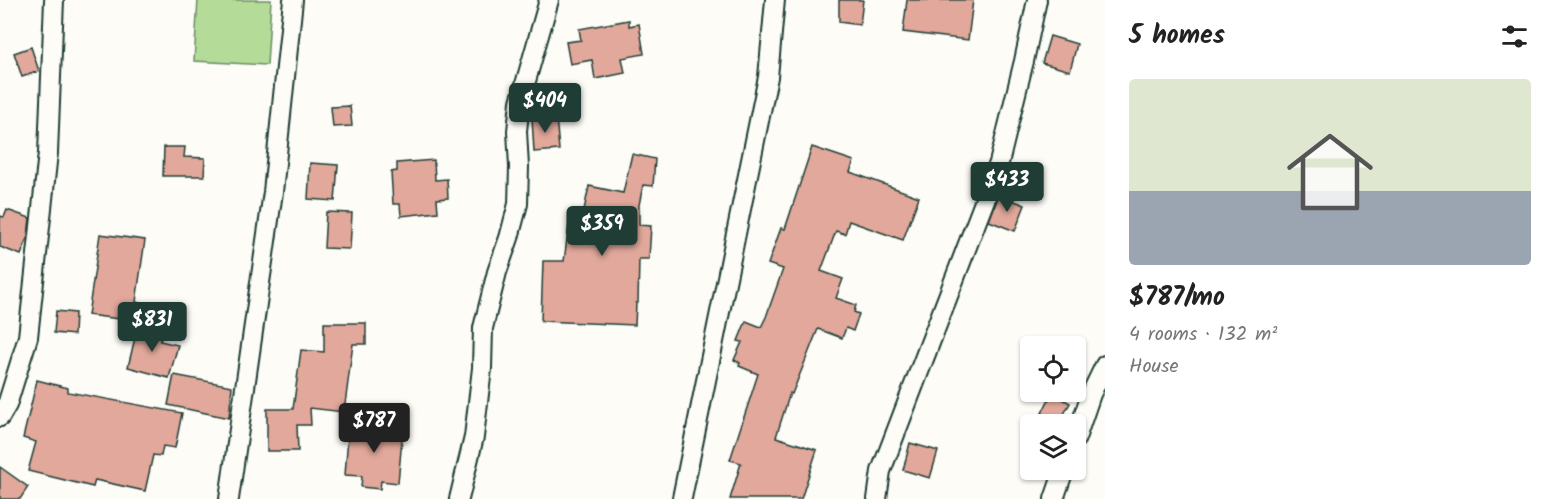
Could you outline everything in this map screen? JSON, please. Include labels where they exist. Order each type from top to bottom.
[{"type":"street","points":[[0,417],[7,405],[28,337],[48,153],[54,0]]},
{"type":"street","points":[[229,499],[273,192],[293,0]]},
{"type":"street","points":[[459,499],[474,437],[482,368],[483,328],[518,204],[517,130],[520,102],[549,0]]},
{"type":"street","points":[[682,498],[768,77],[774,0]]},
{"type":"street","points":[[877,499],[881,471],[999,163],[1037,0]]},
{"type":"street","points":[[1084,414],[1105,365]]},
{"type":"street","points":[[1054,499],[1061,480]]},
{"type":"green space","points":[[198,0],[271,0],[267,65],[194,61]]},
{"type":"building","points":[[839,0],[863,0],[860,25],[839,22]]},
{"type":"building","points":[[907,0],[973,0],[968,40],[903,32]]},
{"type":"building","points":[[629,20],[629,26],[639,24],[644,54],[622,58],[625,73],[595,79],[592,60],[570,64],[566,42],[581,40],[579,29]]},
{"type":"building","points":[[1050,36],[1077,44],[1070,71],[1042,63]]},
{"type":"building","points":[[31,47],[39,71],[22,77],[14,53]]},
{"type":"building","points":[[350,106],[352,126],[333,127],[331,107]]},
{"type":"building","points":[[556,116],[559,150],[534,152],[532,118]]},
{"type":"building","points":[[164,147],[185,147],[184,157],[205,158],[204,176],[163,176]]},
{"type":"building","points":[[812,147],[854,161],[850,172],[919,197],[903,240],[849,221],[845,234],[836,231],[821,271],[843,279],[836,298],[856,305],[854,312],[859,314],[853,331],[846,328],[842,338],[818,329],[792,394],[790,393],[776,437],[817,450],[801,499],[730,499],[741,463],[730,460],[758,374],[739,366],[740,363],[734,360],[742,342],[738,341],[746,321],[761,327],[766,317],[783,269],[768,264],[781,228],[785,229]]},
{"type":"building","points":[[632,154],[655,159],[653,186],[643,185],[639,205],[639,225],[651,226],[649,259],[639,259],[635,325],[541,321],[543,261],[564,261],[569,224],[578,225],[579,214],[583,215],[589,186],[623,193]]},
{"type":"building","points":[[434,160],[435,180],[447,179],[448,198],[437,199],[438,212],[401,216],[400,204],[393,204],[391,172],[397,171],[397,163]]},
{"type":"building","points":[[310,163],[338,165],[335,201],[308,199]]},
{"type":"building","points":[[999,195],[1025,205],[1015,231],[989,221]]},
{"type":"building","points":[[7,210],[30,218],[28,237],[21,255],[0,247],[0,216],[4,217]]},
{"type":"building","points":[[326,212],[352,213],[350,249],[324,248]]},
{"type":"building","points":[[100,234],[145,240],[136,302],[155,307],[151,323],[88,315]]},
{"type":"building","points":[[56,311],[75,313],[74,335],[54,333]]},
{"type":"building","points":[[324,323],[366,323],[366,344],[353,344],[344,412],[310,408],[311,425],[297,425],[298,451],[267,451],[267,409],[293,409],[301,350],[324,352]]},
{"type":"building","points":[[138,325],[163,333],[160,341],[178,345],[169,378],[128,367]]},
{"type":"building","points":[[174,375],[232,386],[229,418],[168,405]]},
{"type":"building","points":[[37,380],[68,388],[68,392],[182,413],[175,448],[163,446],[161,456],[153,455],[145,491],[95,480],[93,487],[28,471],[36,442],[23,438]]},
{"type":"building","points":[[1048,402],[1070,403],[1064,414],[1042,413]]},
{"type":"building","points":[[349,423],[403,428],[398,483],[381,481],[380,489],[361,487],[362,476],[345,475]]},
{"type":"building","points":[[910,443],[938,451],[930,478],[903,470]]},
{"type":"building","points":[[0,467],[28,487],[20,499],[0,499]]}]
